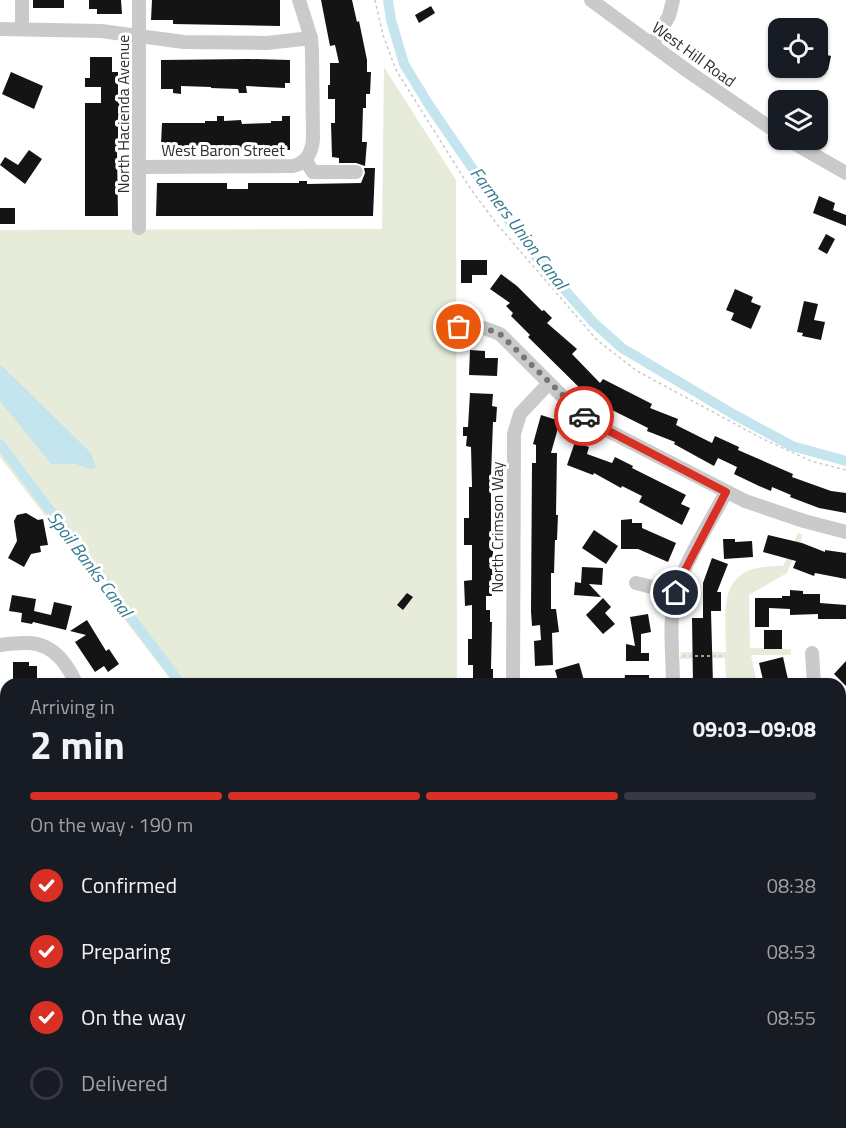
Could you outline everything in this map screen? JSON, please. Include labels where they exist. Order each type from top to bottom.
[{"type":"street","points":[[22,0],[22,29]]},
{"type":"street","name":"North Hacienda Avenue","points":[[139,0],[139,228]]},
{"type":"street","points":[[299,0],[311,38],[314,97],[313,148],[306,160],[313,172],[356,171]]},
{"type":"street","name":"West Hill Road","points":[[591,0],[768,127]]},
{"type":"street","points":[[652,45],[669,16],[673,0]]},
{"type":"street","points":[[0,29],[91,30],[184,42],[277,42],[311,38]]},
{"type":"street","points":[[806,150],[846,173]]},
{"type":"street","name":"West Baron Street","points":[[140,167],[293,166],[306,160]]},
{"type":"street","points":[[459,327],[484,328],[500,334],[576,410],[590,421],[726,492],[804,521],[846,532]]},
{"type":"street","name":"North Crimson Way","points":[[513,678],[514,434],[520,414],[549,383]]},
{"type":"street","points":[[673,678],[673,616],[676,593],[683,574],[726,492]]},
{"type":"street","points":[[636,582],[676,593]]},
{"type":"street","points":[[0,645],[24,642],[49,648],[60,656],[73,678]]},
{"type":"street","points":[[812,653],[814,678]]},
{"type":"path","points":[[375,0],[383,35],[396,70],[470,188],[496,223],[597,340],[637,370],[763,439],[811,461],[846,470]]},
{"type":"path","points":[[679,656],[725,656]]},
{"type":"green space","points":[[384,67],[456,180],[457,678],[169,678],[0,457],[0,230],[382,229]]},
{"type":"green space","points":[[798,533],[803,535],[787,573],[749,595],[750,648],[791,649],[791,655],[751,655],[756,678],[726,678],[725,658],[680,659],[681,652],[726,652],[726,602],[736,579],[762,567],[783,566]]},
{"type":"water","points":[[0,364],[91,453],[96,468],[89,469],[76,464],[51,464],[0,401]]},
{"type":"building","points":[[33,0],[64,0],[64,8],[33,8]]},
{"type":"building","points":[[89,0],[121,0],[122,14],[97,14],[97,9],[89,9]]},
{"type":"building","points":[[152,0],[280,0],[280,26],[173,24],[173,20],[151,20]]},
{"type":"building","points":[[321,0],[352,0],[357,22],[359,21],[367,60],[367,72],[371,72],[370,94],[366,94],[366,108],[363,108],[362,142],[367,142],[365,166],[356,163],[339,163],[339,158],[332,157],[331,123],[335,123],[335,99],[328,99],[328,85],[330,85],[330,63],[339,63],[335,45],[330,46]]},
{"type":"building","points":[[431,6],[435,13],[419,23],[415,15]]},
{"type":"building","points":[[90,57],[112,57],[112,72],[118,72],[118,103],[122,103],[122,118],[118,118],[118,142],[121,142],[121,150],[117,150],[118,216],[85,216],[85,103],[101,103],[101,87],[85,87],[85,78],[90,78]]},
{"type":"building","points":[[161,60],[290,60],[290,83],[285,83],[285,88],[246,86],[247,93],[239,93],[238,89],[211,87],[181,86],[181,94],[173,93],[173,89],[161,89]]},
{"type":"building","points":[[11,72],[43,86],[34,109],[2,94]]},
{"type":"building","points":[[217,116],[224,116],[224,121],[241,120],[242,124],[271,123],[271,121],[282,121],[282,116],[290,116],[290,150],[163,149],[164,144],[161,144],[162,123],[205,123],[205,121],[217,121]]},
{"type":"building","points":[[29,150],[42,159],[25,184],[0,165],[5,157],[18,165]]},
{"type":"building","points":[[364,168],[375,168],[373,216],[156,216],[157,183],[227,183],[227,189],[248,189],[248,183],[307,181],[307,184],[361,183],[365,173]]},
{"type":"building","points":[[819,196],[835,203],[833,210],[846,215],[846,226],[813,213]]},
{"type":"building","points":[[0,208],[15,208],[15,224],[0,224]]},
{"type":"building","points":[[826,234],[835,239],[827,254],[818,249]]},
{"type":"building","points":[[461,260],[487,260],[487,275],[472,275],[472,283],[461,283]]},
{"type":"building","points":[[501,274],[552,318],[547,323],[577,349],[572,354],[600,383],[603,379],[652,404],[650,408],[678,419],[676,425],[712,443],[715,436],[739,447],[738,450],[793,474],[792,477],[831,491],[846,493],[846,513],[819,508],[772,487],[771,491],[759,486],[734,474],[737,467],[718,458],[714,466],[674,444],[675,442],[647,431],[648,428],[592,400],[528,337],[530,335],[511,316],[513,313],[506,306],[510,303],[490,289]]},
{"type":"building","points":[[735,289],[753,297],[751,302],[761,306],[751,329],[731,320],[734,313],[726,310]]},
{"type":"building","points":[[804,301],[818,304],[814,320],[825,322],[821,340],[802,336],[803,333],[797,332]]},
{"type":"building","points":[[470,350],[485,351],[485,358],[498,358],[497,376],[469,375]]},
{"type":"building","points":[[470,393],[493,394],[492,406],[497,407],[496,422],[493,422],[491,475],[493,575],[491,575],[492,596],[486,596],[486,610],[490,610],[490,622],[492,622],[491,669],[493,669],[493,678],[473,678],[473,665],[468,665],[468,639],[472,639],[472,605],[465,606],[464,581],[472,580],[472,545],[464,545],[464,518],[469,518],[469,487],[472,487],[471,447],[466,446],[467,436],[463,436],[463,427],[468,427]]},
{"type":"building","points":[[541,415],[560,421],[551,453],[557,453],[556,515],[558,515],[554,573],[551,573],[551,609],[556,609],[559,632],[552,633],[553,665],[535,666],[534,641],[541,640],[540,625],[532,626],[531,611],[532,463],[536,463],[536,445],[533,444]]},
{"type":"building","points":[[575,442],[589,447],[587,454],[612,463],[615,457],[686,495],[681,504],[690,508],[682,525],[639,502],[642,496],[622,486],[621,488],[594,473],[593,475],[567,465]]},
{"type":"building","points":[[26,513],[38,520],[43,519],[48,545],[40,546],[41,552],[31,554],[24,567],[8,558],[17,541],[14,521],[17,515]]},
{"type":"building","points":[[632,519],[632,523],[642,523],[642,528],[676,543],[668,562],[638,549],[621,549],[621,520]]},
{"type":"building","points":[[594,530],[618,546],[606,564],[582,548]]},
{"type":"building","points":[[768,535],[802,543],[825,552],[825,550],[846,553],[846,579],[815,573],[814,576],[793,568],[796,561],[763,552]]},
{"type":"building","points":[[723,539],[735,539],[735,542],[752,541],[753,557],[724,559]]},
{"type":"building","points":[[712,558],[728,564],[717,592],[721,592],[721,611],[711,611],[713,678],[693,678],[692,618],[703,618],[703,583]]},
{"type":"building","points":[[582,567],[603,568],[602,585],[589,584],[601,597],[574,595],[575,582],[581,583]]},
{"type":"building","points":[[790,590],[803,591],[803,594],[820,594],[820,603],[846,605],[846,619],[818,619],[818,614],[790,615],[790,609],[769,608],[769,627],[755,627],[755,598],[782,598],[782,596],[790,596]]},
{"type":"building","points":[[407,593],[413,597],[403,610],[397,605]]},
{"type":"building","points":[[12,595],[36,599],[34,611],[51,615],[54,602],[72,606],[66,630],[33,622],[32,624],[21,622],[22,613],[9,611]]},
{"type":"building","points":[[603,598],[611,607],[605,613],[615,624],[603,634],[586,615]]},
{"type":"building","points":[[648,614],[651,632],[641,634],[641,653],[649,653],[649,661],[626,661],[626,644],[635,646],[630,617]]},
{"type":"building","points":[[87,620],[106,651],[109,649],[119,664],[108,672],[104,666],[95,672],[75,642],[86,635],[70,631]]},
{"type":"building","points":[[764,630],[782,630],[782,649],[764,649]]},
{"type":"building","points":[[783,657],[788,678],[763,678],[759,663]]},
{"type":"building","points":[[846,661],[846,678],[838,678],[834,674]]},
{"type":"building","points":[[13,662],[29,662],[29,666],[37,666],[37,678],[13,678]]},
{"type":"building","points":[[579,663],[583,678],[557,678],[555,670]]},
{"type":"building","points":[[625,675],[649,675],[649,678],[625,678]]},
{"type":"waterway","name":"Farmers Union Canal","points":[[388,0],[391,20],[404,64],[429,105],[536,257],[593,322],[622,348],[733,414],[792,446],[846,461]]},
{"type":"waterway","name":"Spoil Banks Canal","points":[[0,444],[176,678]]},
{"type":"way so far","points":[[459,327],[484,328],[500,334],[584,416]]},
{"type":"route","points":[[584,416],[726,492],[683,574],[676,593]]}]
